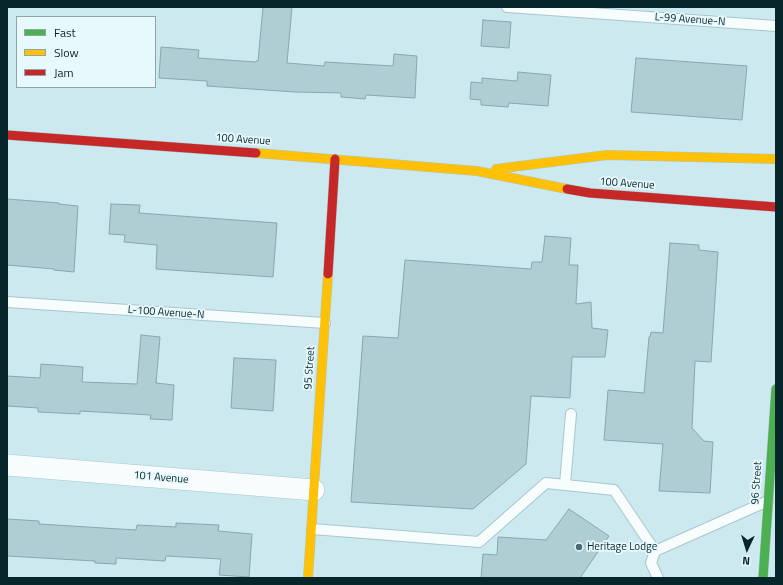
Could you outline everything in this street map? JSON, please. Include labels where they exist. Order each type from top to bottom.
[{"type":"main road","name":"100 Avenue","points":[[7,135],[477,171],[590,193],[776,207]]},
{"type":"main road","name":"100 Avenue","points":[[477,171],[607,155],[776,159]]},
{"type":"main road","name":"95 Street","points":[[308,578],[335,159]]},
{"type":"main road","name":"96 Street","points":[[763,578],[770,552],[768,501],[776,389]]},
{"type":"street","name":"101 Avenue","points":[[7,465],[314,490]]},
{"type":"lane","name":"L-99 Avenue-N","points":[[507,7],[776,26]]},
{"type":"lane","name":"L-100 Avenue-N","points":[[7,302],[325,323]]},
{"type":"lane","points":[[565,484],[571,414]]},
{"type":"lane","points":[[312,530],[479,542],[546,483],[565,484],[614,490],[655,551]]},
{"type":"lane","points":[[658,578],[651,563],[655,551],[768,501]]},
{"type":"building","points":[[263,7],[292,7],[287,63],[324,66],[325,62],[393,66],[394,54],[417,56],[415,98],[366,95],[365,99],[341,97],[341,93],[295,92],[207,86],[207,81],[159,78],[161,47],[199,50],[198,58],[258,61]]},
{"type":"building","points":[[483,20],[511,22],[509,48],[481,46]]},
{"type":"building","points":[[636,58],[747,66],[742,120],[631,112]]},
{"type":"building","points":[[518,72],[551,75],[548,106],[509,103],[508,107],[481,105],[481,100],[470,99],[471,82],[482,83],[482,78],[517,81]]},
{"type":"building","points":[[7,199],[78,206],[74,272],[7,265]]},
{"type":"building","points":[[111,204],[140,205],[139,213],[277,223],[273,277],[156,269],[157,245],[124,242],[125,235],[109,234]]},
{"type":"building","points":[[545,236],[571,238],[569,265],[578,265],[576,304],[591,302],[592,328],[608,330],[605,357],[572,357],[570,398],[531,396],[526,464],[473,509],[351,502],[363,336],[398,338],[405,260],[531,269],[532,262],[542,262]]},
{"type":"building","points":[[670,243],[699,245],[699,250],[718,252],[711,362],[695,361],[692,428],[704,441],[713,442],[710,493],[659,491],[663,444],[604,440],[608,390],[644,393],[649,337],[651,332],[663,333]]},
{"type":"building","points":[[141,335],[160,337],[156,383],[174,385],[172,420],[150,419],[151,415],[80,411],[80,414],[38,412],[38,408],[7,406],[7,376],[40,378],[41,364],[83,367],[82,382],[137,384]]},
{"type":"building","points":[[234,358],[276,360],[273,411],[231,408]]},
{"type":"building","name":"Heritage Lodge","points":[[569,509],[609,536],[580,578],[481,578],[483,554],[497,555],[498,537],[546,540]]},
{"type":"building","points":[[7,519],[39,521],[39,524],[136,530],[137,525],[176,527],[176,523],[219,525],[218,531],[252,534],[249,577],[219,575],[221,559],[166,556],[165,561],[116,558],[116,564],[95,563],[95,561],[7,556]]},
{"type":"traffic: fast","points":[[763,578],[776,389]]},
{"type":"traffic: slow","points":[[256,153],[477,171],[567,189]]},
{"type":"traffic: slow","points":[[496,169],[607,155],[776,159]]},
{"type":"traffic: slow","points":[[308,578],[328,274]]},
{"type":"traffic: jam","points":[[7,135],[256,153]]},
{"type":"traffic: jam","points":[[328,274],[335,159]]},
{"type":"traffic: jam","points":[[567,189],[590,193],[776,207]]},
{"type":"place","name":"Heritage Lodge","points":[[579,547]]}]
